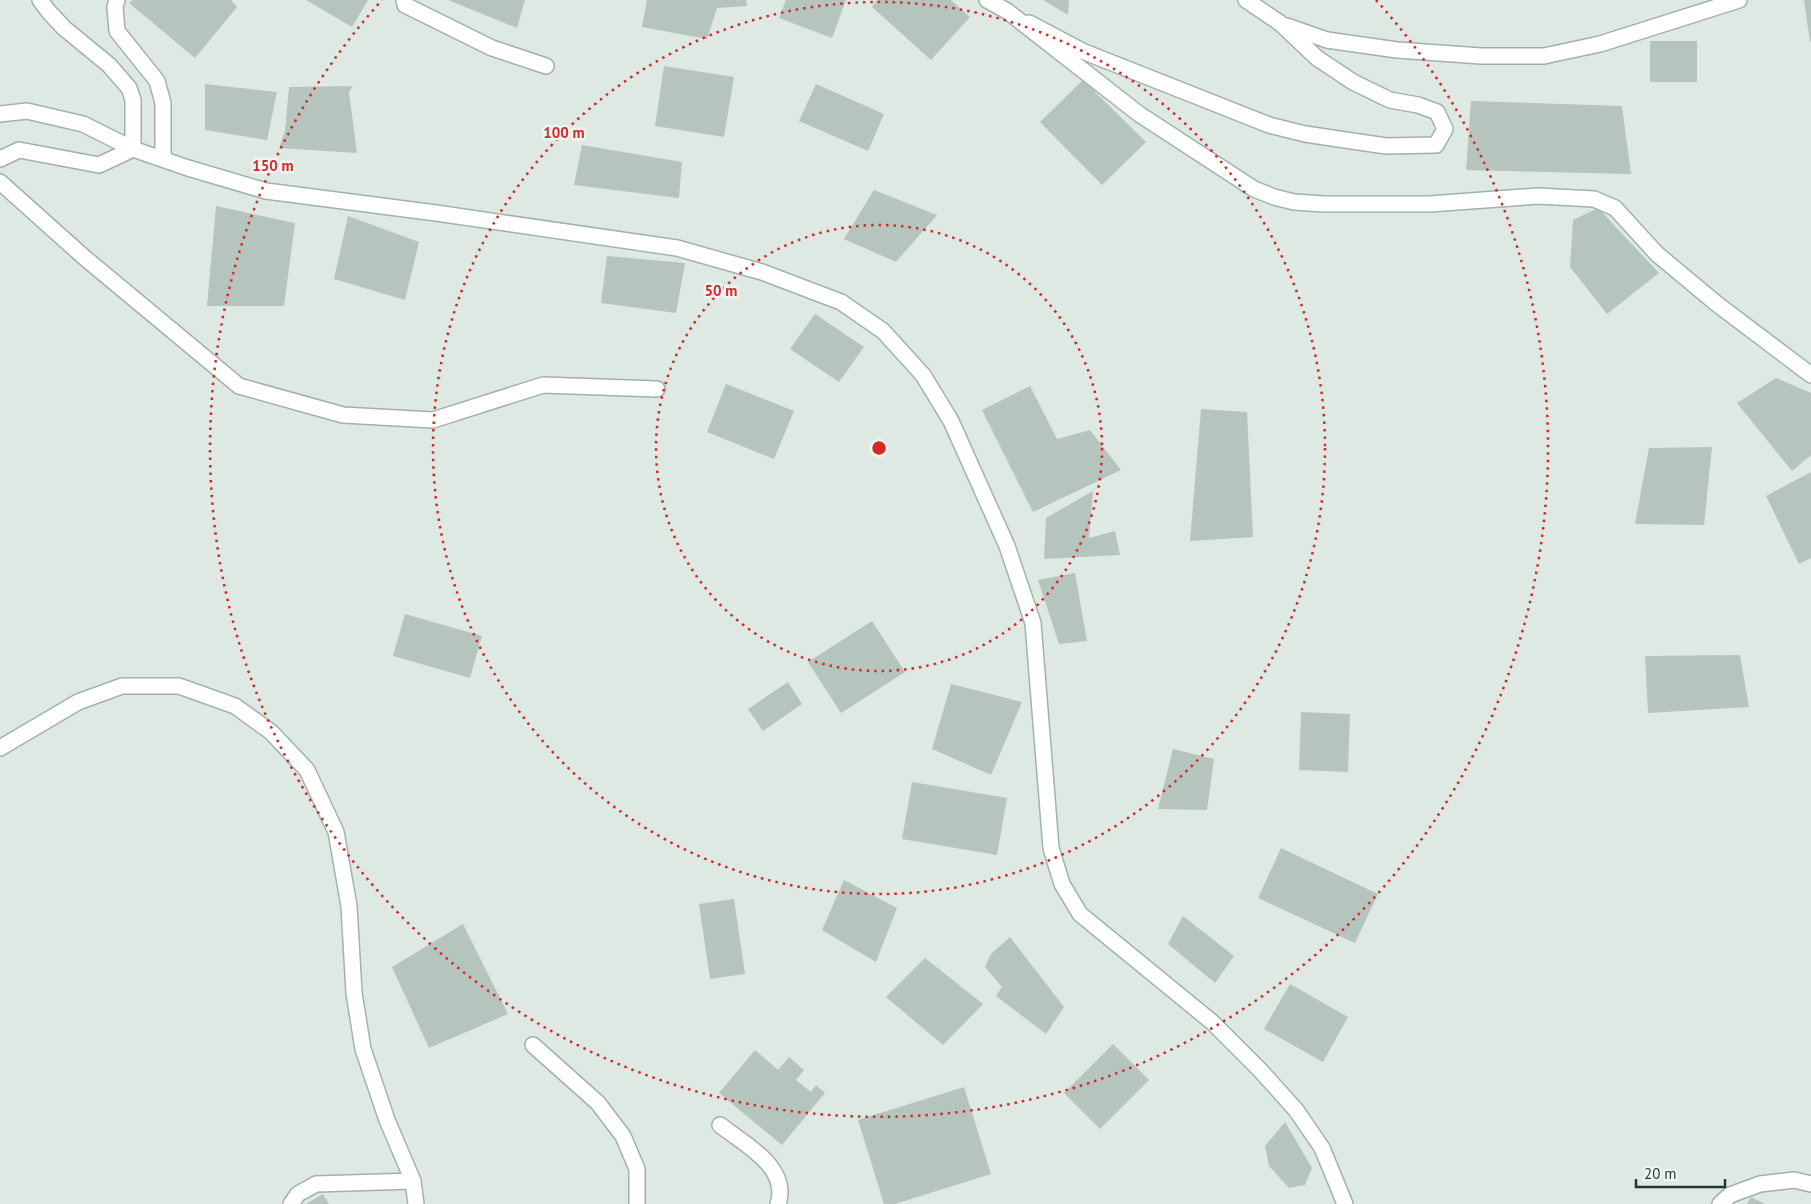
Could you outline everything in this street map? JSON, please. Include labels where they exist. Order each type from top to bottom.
[{"type":"street","points":[[40,0],[64,28],[109,65],[129,88],[133,100],[133,148]]},
{"type":"street","points":[[117,0],[115,7],[117,31],[157,81],[163,102],[163,159]]},
{"type":"street","points":[[404,0],[406,5],[492,48],[546,66]]},
{"type":"street","points":[[987,0],[1082,51],[1269,125],[1306,134],[1386,146],[1436,144],[1445,129],[1437,112],[1418,105],[1390,100],[1353,82],[1317,58],[1280,23],[1246,0]]},
{"type":"street","points":[[1280,23],[1327,40],[1396,50],[1481,56],[1544,56],[1600,44],[1739,0]]},
{"type":"street","points":[[1007,12],[1139,114],[1254,189],[1274,198],[1294,202],[1324,204],[1430,204],[1538,196],[1563,196],[1594,199],[1615,208],[1657,254],[1717,304],[1811,375]]},
{"type":"street","points":[[0,114],[27,111],[83,124],[133,148],[163,159],[266,191],[445,214],[678,248],[762,272],[841,302],[883,331],[923,375],[951,421],[1007,546],[1034,623],[1051,848],[1062,884],[1080,914],[1212,1022],[1260,1070],[1296,1110],[1322,1148],[1345,1204]]},
{"type":"street","points":[[0,159],[19,150],[99,165],[133,148]]},
{"type":"street","points":[[0,182],[85,258],[239,386],[343,415],[433,420],[543,386],[657,389]]},
{"type":"street","points":[[0,748],[78,702],[122,686],[179,686],[235,706],[271,732],[307,770],[336,832],[350,906],[354,993],[364,1049],[387,1120],[413,1181],[416,1204]]},
{"type":"street","points":[[533,1045],[598,1103],[624,1136],[637,1169],[637,1204]]},
{"type":"street","points":[[720,1126],[768,1162],[779,1180],[778,1204]]},
{"type":"street","points":[[1720,1204],[1730,1195],[1760,1184],[1794,1180],[1811,1184]]},
{"type":"street","points":[[291,1204],[298,1194],[316,1184],[413,1181]]},
{"type":"building","points":[[133,0],[231,0],[237,7],[195,58],[129,3]]},
{"type":"building","points":[[306,0],[368,0],[352,27]]},
{"type":"building","points":[[448,0],[525,0],[517,28]]},
{"type":"building","points":[[647,0],[746,0],[747,6],[717,8],[707,39],[642,27]]},
{"type":"building","points":[[786,0],[846,0],[832,38],[779,18]]},
{"type":"building","points":[[877,0],[951,0],[970,17],[931,60],[872,7]]},
{"type":"building","points":[[1043,0],[1069,0],[1068,15]]},
{"type":"building","points":[[1804,0],[1811,0],[1811,42],[1810,42]]},
{"type":"building","points":[[1650,41],[1697,41],[1697,82],[1650,82]]},
{"type":"building","points":[[664,66],[734,77],[724,137],[655,126]]},
{"type":"building","points":[[1083,80],[1146,142],[1102,185],[1040,122]]},
{"type":"building","points":[[205,84],[277,92],[267,140],[205,130]]},
{"type":"building","points":[[816,84],[884,114],[868,151],[799,121]]},
{"type":"building","points":[[353,86],[349,92],[357,153],[279,148],[285,131],[289,87]]},
{"type":"building","points":[[1471,101],[1622,106],[1631,174],[1466,170]]},
{"type":"building","points":[[582,145],[682,162],[679,198],[574,185]]},
{"type":"building","points":[[874,190],[937,215],[896,262],[844,239]]},
{"type":"building","points":[[216,206],[295,223],[284,306],[207,306]]},
{"type":"building","points":[[1598,208],[1659,273],[1607,314],[1570,267],[1573,220]]},
{"type":"building","points":[[348,216],[419,242],[405,300],[334,279]]},
{"type":"building","points":[[607,256],[685,263],[676,313],[601,303]]},
{"type":"building","points":[[815,314],[864,347],[839,382],[790,349]]},
{"type":"building","points":[[1776,378],[1811,393],[1811,455],[1792,471],[1737,403]]},
{"type":"building","points":[[726,384],[794,411],[774,459],[707,432]]},
{"type":"building","points":[[1030,386],[1057,439],[1090,430],[1121,470],[1033,512],[982,410]]},
{"type":"building","points":[[1201,409],[1247,412],[1253,537],[1190,541]]},
{"type":"building","points":[[1712,447],[1704,525],[1635,524],[1649,448]]},
{"type":"building","points":[[1811,472],[1811,558],[1799,564],[1766,496]]},
{"type":"building","points":[[1093,491],[1089,538],[1115,531],[1120,555],[1044,559],[1046,518]]},
{"type":"building","points":[[1075,573],[1087,641],[1059,644],[1038,580]]},
{"type":"building","points":[[405,614],[482,636],[470,678],[393,656]]},
{"type":"building","points":[[872,621],[905,672],[841,713],[808,662]]},
{"type":"building","points":[[1740,655],[1749,707],[1648,713],[1645,656]]},
{"type":"building","points":[[788,682],[802,704],[763,731],[748,709]]},
{"type":"building","points":[[951,684],[1022,702],[991,775],[932,749]]},
{"type":"building","points":[[1301,712],[1350,714],[1348,772],[1299,770]]},
{"type":"building","points":[[1173,749],[1214,759],[1207,810],[1158,809]]},
{"type":"building","points":[[912,782],[1007,798],[997,855],[902,839]]},
{"type":"building","points":[[1281,848],[1378,894],[1355,943],[1258,898]]},
{"type":"building","points":[[844,880],[897,908],[876,962],[822,930]]},
{"type":"building","points":[[734,899],[745,974],[710,979],[699,904]]},
{"type":"building","points":[[1183,916],[1234,956],[1215,983],[1168,944]]},
{"type":"building","points":[[463,924],[508,1014],[429,1048],[392,967]]},
{"type":"building","points":[[1010,937],[1064,1007],[1046,1034],[996,996],[1002,987],[985,967],[991,954]]},
{"type":"building","points":[[925,958],[983,1004],[943,1045],[886,997]]},
{"type":"building","points":[[1290,984],[1348,1017],[1323,1062],[1264,1029]]},
{"type":"building","points":[[1113,1044],[1149,1080],[1100,1129],[1064,1093]]},
{"type":"building","points":[[755,1050],[778,1070],[789,1057],[804,1070],[796,1080],[811,1092],[816,1085],[825,1093],[782,1145],[719,1093]]},
{"type":"building","points":[[964,1087],[991,1174],[895,1204],[884,1204],[858,1120]]},
{"type":"building","points":[[1285,1122],[1312,1168],[1305,1185],[1289,1188],[1269,1166],[1265,1146]]},
{"type":"building","points":[[323,1194],[329,1204],[306,1204]]},
{"type":"building","points":[[1751,1197],[1765,1204],[1747,1204]]}]
